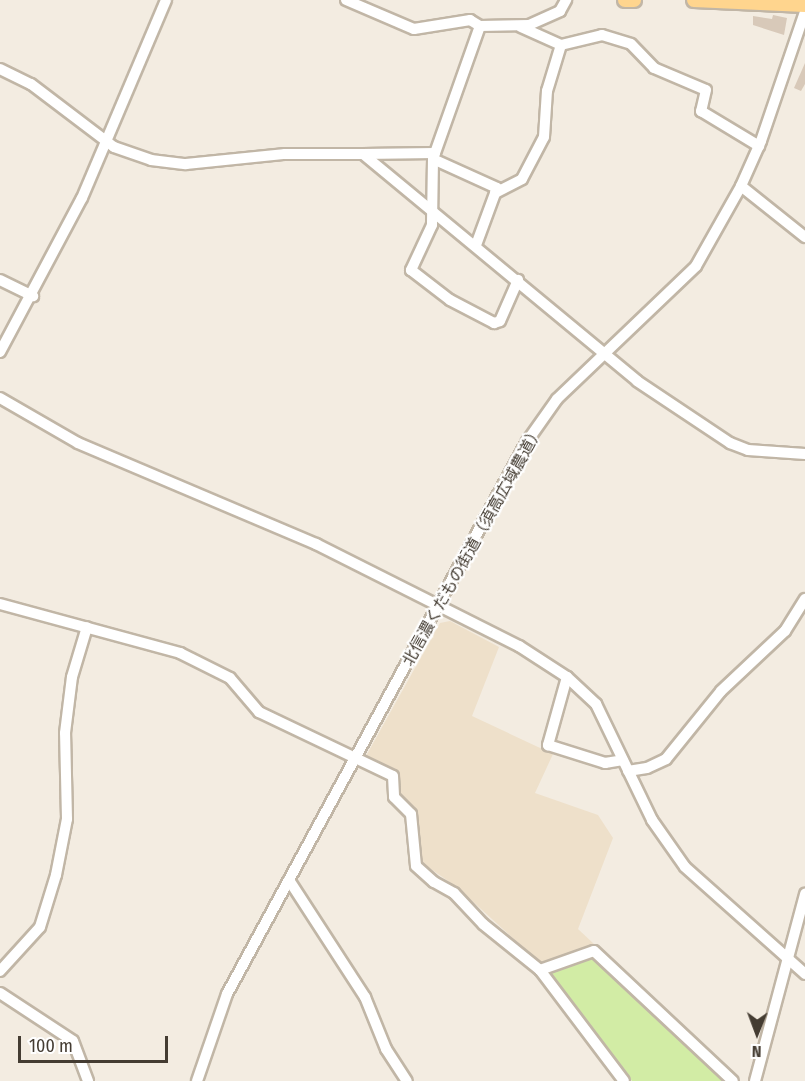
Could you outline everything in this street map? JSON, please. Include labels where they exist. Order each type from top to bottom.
[{"type":"main road","points":[[625,0],[634,0]]},
{"type":"main road","points":[[694,0],[805,4]]},
{"type":"street","points":[[0,352],[33,296],[82,198],[105,138],[166,0]]},
{"type":"street","points":[[346,0],[414,28],[470,20],[480,26],[518,25],[544,21],[560,11],[566,0]]},
{"type":"street","name":"北信濃くだもの街道（須高広域農道）","points":[[197,1081],[227,994],[526,443],[557,399],[696,266],[741,186],[759,146],[805,12]]},
{"type":"street","points":[[518,25],[561,45],[602,35],[631,44],[654,68],[706,90],[701,111],[759,146]]},
{"type":"street","points":[[480,26],[434,156],[432,225],[411,270],[450,300],[494,322],[500,321],[518,280]]},
{"type":"street","points":[[495,193],[522,179],[544,137],[547,91],[561,45]]},
{"type":"street","points":[[0,69],[31,84],[114,147],[151,160],[186,164],[285,154],[434,156],[497,188],[477,245]]},
{"type":"street","points":[[363,154],[477,245],[637,381],[729,442],[748,450],[805,453]]},
{"type":"street","points":[[741,186],[805,237]]},
{"type":"street","points":[[0,280],[33,296]]},
{"type":"street","points":[[0,398],[78,443],[316,544],[519,646],[567,677],[596,704],[652,820],[684,867],[805,974]]},
{"type":"street","points":[[628,771],[647,768],[666,759],[721,690],[785,631],[805,599]]},
{"type":"street","points":[[0,604],[180,653],[230,678],[259,712],[393,776],[394,796],[411,814],[416,866],[454,893],[483,924],[540,970],[624,1081]]},
{"type":"street","points":[[0,971],[40,927],[56,875],[67,819],[65,733],[72,677],[87,627]]},
{"type":"street","points":[[567,677],[548,745],[605,763],[624,760]]},
{"type":"street","points":[[290,880],[365,997],[386,1050],[407,1081]]},
{"type":"street","points":[[755,1081],[786,958],[805,894]]},
{"type":"street","points":[[540,970],[594,951],[733,1081]]},
{"type":"street","points":[[0,993],[73,1041],[88,1081]]},
{"type":"shaded area","points":[[450,621],[499,647],[472,716],[553,754],[535,793],[598,815],[613,838],[578,929],[594,944],[541,964],[458,888],[421,862],[416,813],[400,794],[396,771],[366,756],[440,623]]},
{"type":"green space","points":[[594,955],[728,1081],[632,1081],[544,972]]},
{"type":"building","points":[[773,15],[787,18],[784,35],[753,25],[753,16],[772,19]]},
{"type":"building","points":[[805,63],[805,84],[801,91],[794,88]]}]
